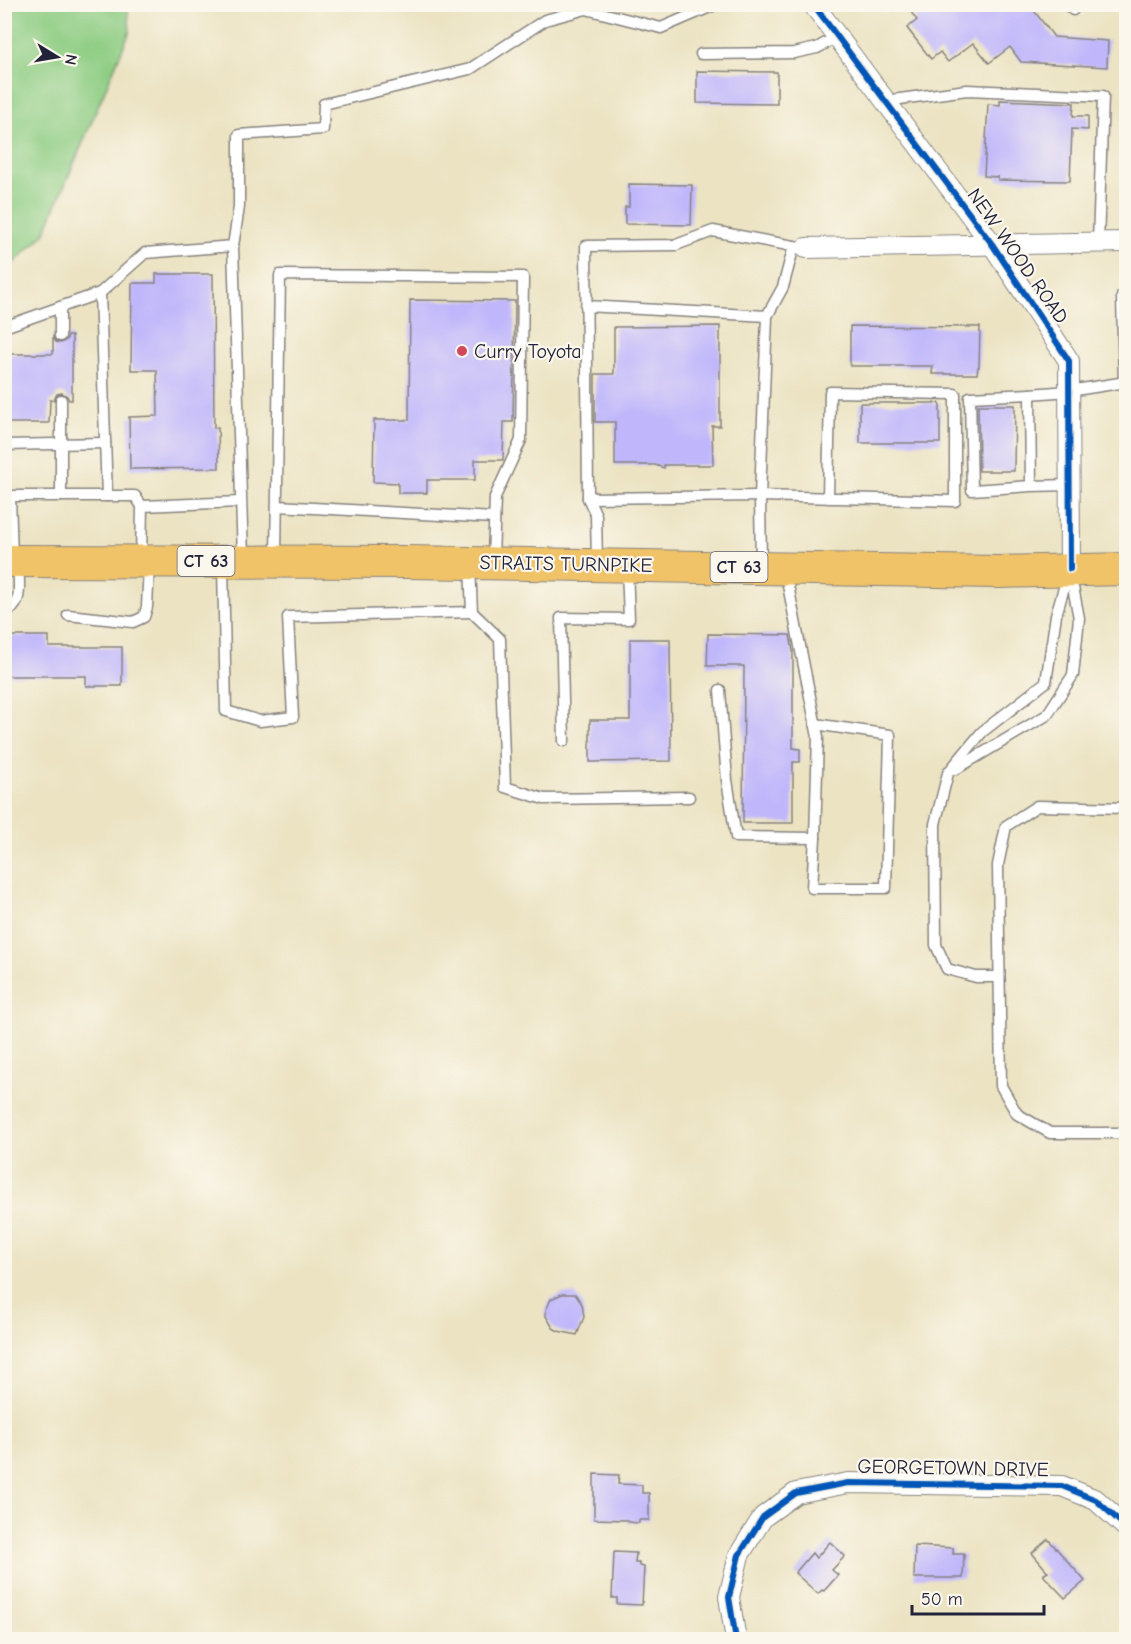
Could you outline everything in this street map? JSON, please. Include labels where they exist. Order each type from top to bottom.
[{"type":"main road","name":"STRAITS TURNPIKE","points":[[11,561],[481,563],[998,572],[1126,569]]},
{"type":"street","name":"NEW WOOD ROAD","points":[[820,7],[837,37],[992,244],[1069,361],[1070,569]]},
{"type":"street","points":[[800,247],[1126,242]]},
{"type":"street","name":"GEORGETOWN DRIVE","points":[[736,1640],[729,1597],[739,1555],[763,1517],[796,1493],[848,1483],[1062,1486],[1095,1500],[1126,1527]]},
{"type":"lane","points":[[689,797],[544,799],[505,787],[500,639],[472,612],[288,617],[293,717],[260,721],[226,711],[233,561],[240,502],[233,246],[239,207],[239,135],[323,129],[324,104],[470,69],[545,20],[586,9],[661,28],[717,4]]},
{"type":"lane","points":[[701,54],[794,53],[817,48],[837,37]]},
{"type":"lane","points":[[885,101],[967,90],[1103,96],[1098,243]]},
{"type":"lane","points":[[564,741],[561,618],[629,619],[596,515],[588,498],[586,246],[676,245],[713,231],[800,247],[783,287],[767,316],[760,496],[773,567],[818,737],[813,888],[886,888],[890,735],[815,724]]},
{"type":"lane","points":[[4,327],[100,293],[145,253],[233,246]]},
{"type":"lane","points":[[276,561],[280,275],[523,278],[520,440],[495,497],[494,518],[481,563],[472,612]]},
{"type":"lane","points":[[100,293],[107,496]]},
{"type":"lane","points":[[1070,486],[972,490],[970,397],[1070,391],[1125,383],[1122,296],[1126,293]]},
{"type":"lane","points":[[586,306],[767,316]]},
{"type":"lane","points":[[60,307],[60,336]]},
{"type":"lane","points":[[588,498],[760,496],[828,498],[955,501],[955,394],[830,392],[828,498]]},
{"type":"lane","points":[[1030,393],[1031,486]]},
{"type":"lane","points":[[61,400],[61,496]]},
{"type":"lane","points":[[4,445],[105,443]]},
{"type":"lane","points":[[4,611],[15,607],[18,599],[11,561],[7,493],[135,496],[142,506],[147,607],[144,617],[133,622],[68,615]]},
{"type":"lane","points":[[142,506],[240,502]]},
{"type":"lane","points":[[277,506],[494,518]]},
{"type":"lane","points":[[948,774],[1047,714],[1073,675],[1079,618],[1070,569]]},
{"type":"lane","points":[[998,977],[976,977],[947,969],[936,945],[935,824],[948,774],[982,732],[1046,682],[1056,615],[1070,569]]},
{"type":"lane","points":[[720,690],[736,837],[815,838]]},
{"type":"lane","points":[[1126,808],[1037,806],[1006,826],[998,865],[1001,1086],[1017,1114],[1050,1133],[1126,1132]]},
{"type":"green space","points":[[5,4],[127,5],[130,31],[44,234],[5,271]]},
{"type":"building","points":[[905,4],[1029,4],[1054,37],[1108,41],[1107,67],[1021,62],[1010,47],[989,63],[973,43],[948,62],[940,52],[931,59],[907,28],[917,20]]},
{"type":"building","points":[[697,71],[777,72],[777,104],[697,103]]},
{"type":"building","points":[[1000,100],[1074,103],[1073,116],[1088,116],[1088,130],[1072,129],[1070,181],[998,180],[998,177],[984,176],[988,104],[1000,105]]},
{"type":"building","points":[[629,184],[692,185],[691,225],[625,224],[625,207],[629,207]]},
{"type":"building","points":[[156,274],[213,274],[214,428],[218,427],[219,468],[130,469],[129,417],[158,416],[157,370],[131,370],[132,283],[156,283]]},
{"type":"building","name":"Curry Toyota","points":[[410,300],[515,301],[513,422],[504,422],[503,460],[475,460],[475,480],[427,480],[427,493],[398,493],[398,483],[373,482],[374,420],[409,420]]},
{"type":"building","points":[[720,326],[720,426],[712,426],[713,465],[664,465],[664,468],[655,465],[615,465],[615,422],[595,422],[595,374],[614,374],[614,327]]},
{"type":"building","points":[[850,326],[980,327],[977,374],[932,374],[933,366],[850,366]]},
{"type":"building","points":[[68,336],[72,336],[72,400],[62,393],[57,394],[54,400],[50,400],[49,423],[4,423],[4,354],[53,354],[53,337],[56,342],[61,343]]},
{"type":"building","points":[[860,403],[940,403],[940,443],[860,443]]},
{"type":"building","points":[[978,405],[1015,405],[1014,471],[979,471]]},
{"type":"building","points":[[708,634],[790,635],[793,651],[793,748],[800,749],[800,762],[793,762],[793,823],[743,823],[744,666],[707,666]]},
{"type":"building","points":[[4,636],[49,636],[49,647],[122,647],[122,686],[86,686],[86,676],[4,676]]},
{"type":"building","points":[[630,639],[670,639],[671,761],[590,762],[590,720],[630,720]]},
{"type":"building","points":[[562,1294],[575,1294],[582,1304],[584,1317],[577,1335],[553,1328],[546,1316],[551,1299]]},
{"type":"building","points":[[594,1474],[619,1475],[618,1484],[642,1485],[642,1493],[649,1493],[649,1520],[639,1520],[639,1523],[627,1520],[594,1519]]},
{"type":"building","points":[[1048,1539],[1085,1581],[1065,1598],[1043,1575],[1048,1572],[1032,1553]]},
{"type":"building","points":[[830,1542],[845,1556],[832,1570],[838,1575],[824,1591],[818,1594],[795,1573],[812,1553],[816,1558]]},
{"type":"building","points":[[915,1546],[953,1548],[953,1554],[964,1554],[963,1578],[914,1578]]},
{"type":"building","points":[[614,1552],[636,1553],[635,1563],[644,1567],[642,1605],[617,1604],[617,1598],[612,1598]]},
{"type":"cycle path","points":[[813,4],[992,244],[1069,361],[1070,569]]},
{"type":"cycle path","points":[[736,1640],[729,1597],[739,1555],[763,1517],[796,1493],[848,1483],[1062,1486],[1096,1500],[1126,1527]]},
{"type":"place","name":"Curry Toyota","points":[[462,351]]}]
